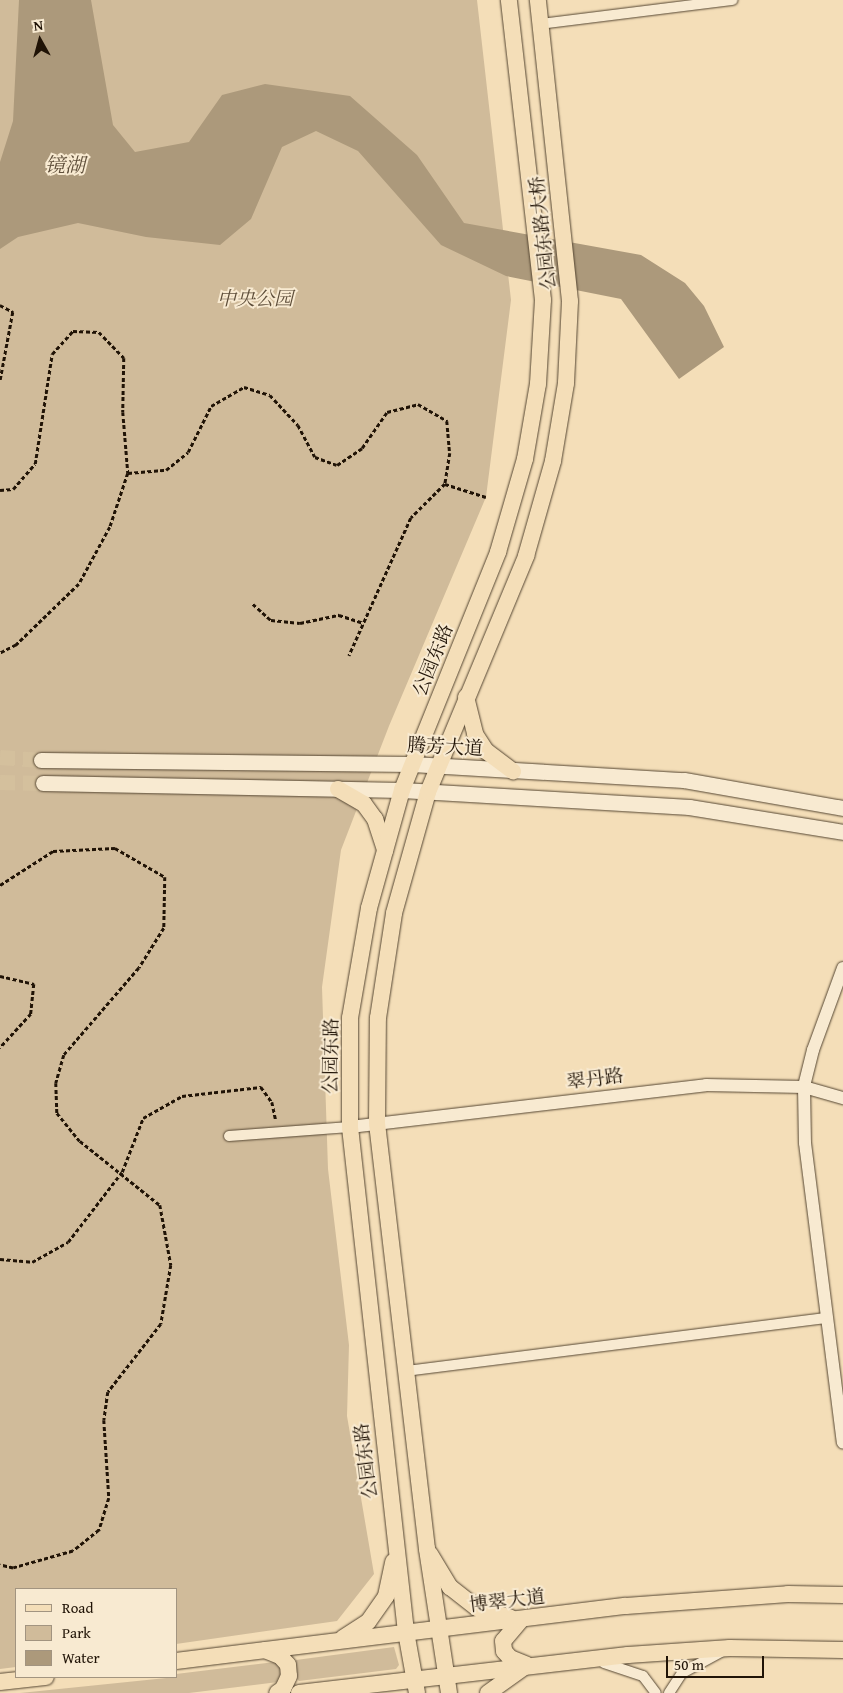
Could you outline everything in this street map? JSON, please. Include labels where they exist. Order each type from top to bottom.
[{"type":"main road","name":"公园东路大桥","points":[[509,0],[543,300],[538,384],[525,459]]},
{"type":"main road","name":"公园东路大桥","points":[[466,697],[526,556],[553,461],[566,382],[570,301],[538,0]]},
{"type":"main road","name":"公园东路","points":[[416,1685],[406,1632],[375,1329],[350,1126],[350,1018],[369,908],[402,790],[498,552],[525,459]]},
{"type":"main road","points":[[449,1693],[427,1549],[377,1124],[378,1018],[392,923],[428,792],[466,697]]},
{"type":"main road","points":[[466,697],[474,734],[486,751],[513,771]]},
{"type":"main road","name":"腾芳大道","points":[[42,760],[412,764],[684,780],[843,808]]},
{"type":"main road","points":[[43,783],[402,790],[689,807],[843,832]]},
{"type":"main road","points":[[338,789],[364,804],[375,819],[385,850]]},
{"type":"main road","points":[[338,1641],[368,1622],[386,1596],[396,1545]]},
{"type":"main road","points":[[427,1549],[450,1587],[477,1608],[520,1621],[502,1641],[510,1658],[527,1665]]},
{"type":"main road","name":"博翠大道","points":[[178,1661],[406,1632],[520,1621],[704,1598],[843,1594]]},
{"type":"main road","points":[[299,1693],[344,1687],[416,1685],[446,1674],[527,1665],[730,1648],[822,1648],[843,1650]]},
{"type":"main road","points":[[265,1650],[280,1656],[288,1666],[289,1676],[284,1689],[277,1693]]},
{"type":"main road","points":[[488,1693],[527,1665]]},
{"type":"main road","points":[[0,1682],[37,1678]]},
{"type":"main road","points":[[344,1687],[368,1693]]},
{"type":"street","points":[[540,24],[733,0]]},
{"type":"street","points":[[843,968],[813,1050],[804,1087],[805,1143],[843,1443]]},
{"type":"street","name":"翠丹路","points":[[350,1126],[706,1085],[804,1087],[843,1098]]},
{"type":"street","points":[[229,1136],[350,1126]]},
{"type":"street","points":[[406,1371],[827,1318]]},
{"type":"street","points":[[668,1693],[682,1673],[730,1648]]},
{"type":"street","points":[[822,1648],[843,1658]]},
{"type":"street","points":[[583,1660],[629,1669],[643,1676],[656,1693]]},
{"type":"path","points":[[0,305],[13,312],[0,382]]},
{"type":"path","points":[[0,490],[13,489],[35,464],[52,354],[73,331],[99,332],[124,358],[123,412],[128,473],[110,528],[79,584],[16,645],[0,654]]},
{"type":"path","points":[[128,473],[166,470],[188,452],[211,406],[244,388],[270,395],[298,425],[315,457],[337,465],[362,448],[387,412],[418,404],[448,421],[450,453],[445,484],[411,518],[348,656]]},
{"type":"path","points":[[445,484],[486,497]]},
{"type":"path","points":[[253,604],[271,620],[300,624],[339,615],[364,623]]},
{"type":"path","points":[[0,885],[53,851],[62,850],[116,848],[165,877],[164,928],[139,968],[64,1055],[56,1083],[57,1113],[80,1141],[122,1172],[160,1205],[171,1265],[161,1324],[108,1392],[104,1420],[109,1498],[99,1530],[73,1551],[13,1568],[0,1565]]},
{"type":"path","points":[[0,976],[34,984],[31,1014],[0,1048]]},
{"type":"path","points":[[0,1259],[32,1262],[68,1242],[122,1172],[143,1118],[182,1096],[261,1087],[272,1102],[276,1121]]},
{"type":"green space","name":"中央公园","points":[[0,0],[477,0],[511,300],[486,497],[389,726],[341,850],[322,987],[328,1169],[349,1345],[347,1416],[374,1574],[337,1621],[178,1644],[178,1588],[15,1588],[15,1667],[0,1669]]},
{"type":"green space","points":[[394,1647],[399,1665],[396,1669],[299,1681],[296,1678],[296,1660]]},
{"type":"green space","points":[[275,1662],[282,1667],[283,1675],[278,1682],[189,1693],[20,1693],[178,1678],[178,1674]]},
{"type":"water","name":"镜湖","points":[[19,0],[91,0],[113,125],[135,152],[189,142],[222,95],[265,84],[350,96],[417,155],[464,223],[641,255],[685,283],[704,306],[724,347],[679,379],[621,299],[506,276],[441,245],[358,151],[316,131],[282,147],[251,219],[220,245],[146,237],[78,223],[18,237],[0,249],[0,162],[13,121]]},
{"type":"tunnel","points":[[0,757],[41,760]]},
{"type":"tunnel","points":[[0,782],[43,783]]}]
